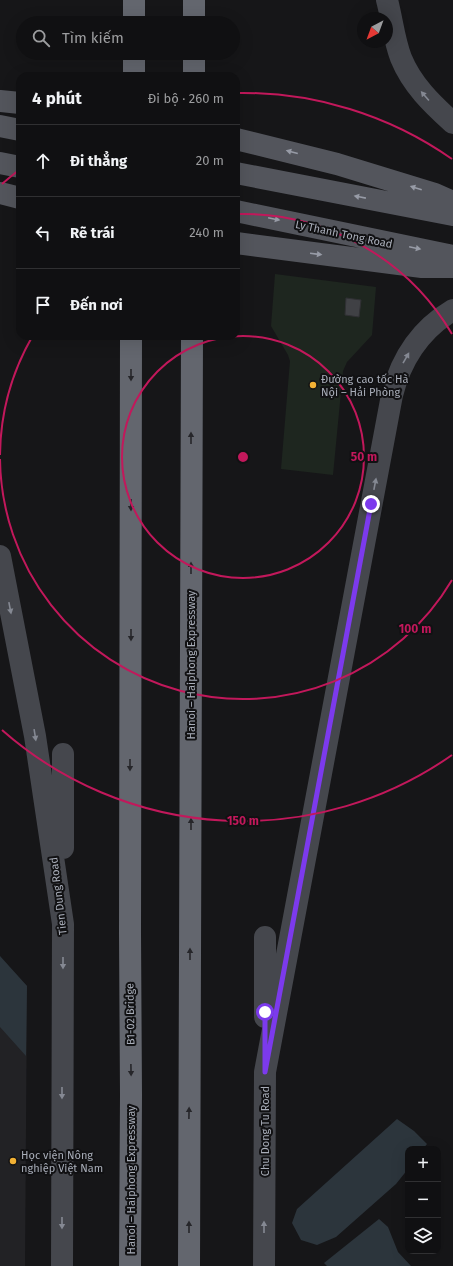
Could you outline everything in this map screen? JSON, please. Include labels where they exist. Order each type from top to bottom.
[{"type":"highway","points":[[134,0],[134,16]]},
{"type":"highway","points":[[194,0],[194,16]]},
{"type":"highway","name":"B1-02 Bridge","points":[[131,1095],[130,932],[132,340]]},
{"type":"highway","name":"Hanoi – Haiphong Expressway","points":[[189,1266],[192,340]]},
{"type":"highway","name":"Hanoi – Haiphong Expressway","points":[[130,1266],[131,1095]]},
{"type":"main road","points":[[388,0],[401,58],[408,72],[417,87],[427,99],[453,123]]},
{"type":"main road","points":[[0,101],[16,103]]},
{"type":"main road","points":[[0,126],[16,129]]},
{"type":"main road","points":[[240,140],[337,164],[435,194],[453,202]]},
{"type":"main road","points":[[0,163],[16,167]]},
{"type":"main road","points":[[240,174],[453,215]]},
{"type":"main road","points":[[0,193],[16,197]]},
{"type":"main road","name":"Ly Thanh Tong Road","points":[[240,212],[453,256]]},
{"type":"main road","points":[[240,244],[422,267],[453,267]]},
{"type":"main road","name":"Chu Dong Tu Road","points":[[264,1266],[265,1072],[392,395],[400,370],[414,345],[431,325],[453,310]]},
{"type":"main road","name":"Tien Dung Road","points":[[0,556],[35,736],[63,924],[62,1266]]},
{"type":"main road","points":[[63,754],[63,924]]},
{"type":"main road","points":[[265,937],[265,1072]]},
{"type":"shaded area","points":[[275,274],[376,287],[372,335],[347,362],[343,371],[333,475],[281,469],[290,361],[271,326]]},
{"type":"shaded area","points":[[0,956],[27,986],[26,1056],[0,1027]]},
{"type":"shaded area","name":"Học viện Nông nghiệp Việt Nam","points":[[0,957],[27,986],[25,1266],[0,1266]]},
{"type":"shaded area","points":[[397,1119],[414,1131],[427,1144],[425,1146],[405,1146],[405,1173],[396,1184],[336,1237],[317,1245],[301,1240],[292,1223],[297,1209]]},
{"type":"shaded area","points":[[379,1219],[388,1227],[398,1252],[411,1266],[327,1266],[324,1263]]},
{"type":"building","points":[[346,298],[361,300],[359,317],[345,315]]},
{"type":"place","name":"Đường cao tốc Hà Nội – Hải Phòng","points":[[313,385]]},
{"type":"place","name":"Học viện Nông nghiệp Việt Nam","points":[[13,1161]]},
{"type":"route","points":[[265,1012],[265,1072],[371,504]]}]
